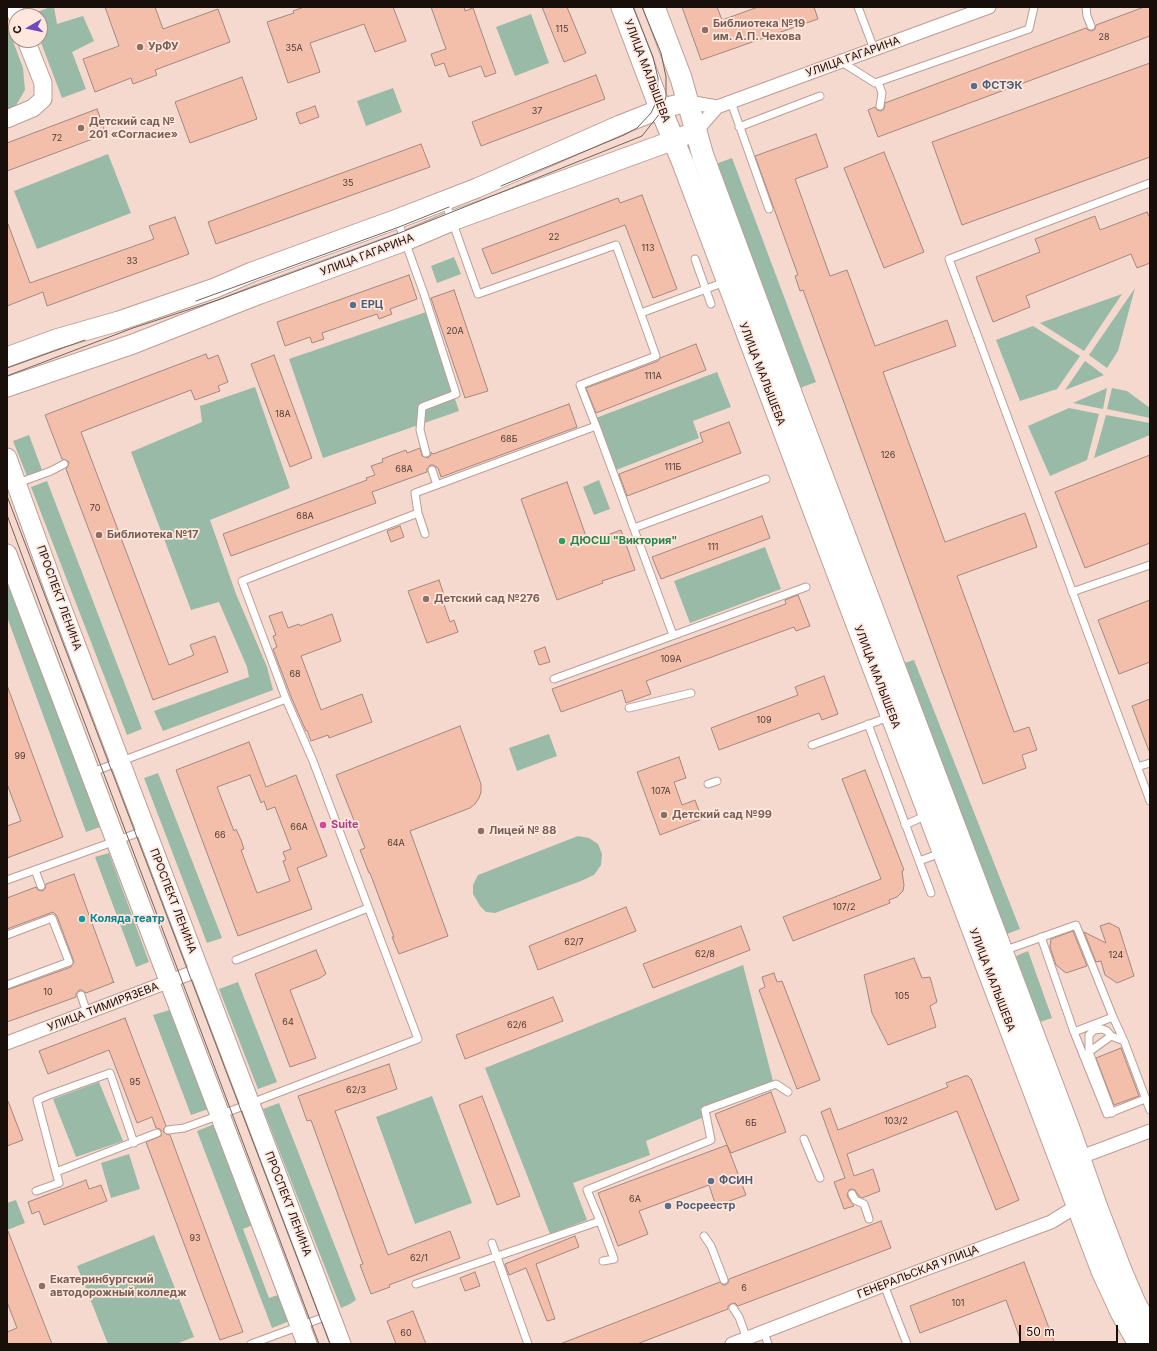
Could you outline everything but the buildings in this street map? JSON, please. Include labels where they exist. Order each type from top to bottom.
[{"type":"main road","name":"УЛИЦА МАЛЫШЕВА","points":[[622,7],[674,140],[943,852],[1070,1161],[1088,1181],[1122,1273],[1135,1303],[1150,1331]]},
{"type":"main road","name":"УЛИЦА МАЛЫШЕВА","points":[[654,7],[681,78],[703,156],[791,395],[1001,952],[1070,1161],[1077,1206],[1107,1284],[1139,1344]]},
{"type":"main road","name":"УЛИЦА ГАГАРИНА","points":[[7,357],[56,339],[119,321],[215,288],[252,272],[445,201],[620,125],[688,102]]},
{"type":"main road","name":"УЛИЦА ГАГАРИНА","points":[[7,387],[133,344],[260,294],[405,241],[452,221],[696,131]]},
{"type":"main road","name":"ПРОСПЕКТ ЛЕНИНА","points":[[7,458],[54,588],[330,1316],[342,1344]]},
{"type":"main road","points":[[7,554],[307,1344]]},
{"type":"street","name":"УЛИЦА ГАГАРИНА","points":[[696,131],[717,107],[874,48],[989,7]]},
{"type":"street","points":[[7,119],[33,108],[43,99],[43,83],[29,48]]},
{"type":"street","name":"УЛИЦА ГАГАРИНА","points":[[688,102],[717,107]]},
{"type":"street","name":"УЛИЦА ТИМИРЯЗЕВА","points":[[7,1044],[199,970]]},
{"type":"street","points":[[1070,1161],[1150,1131]]},
{"type":"street","points":[[1077,1206],[1088,1181]]},
{"type":"street","name":"ГЕНЕРАЛЬСКАЯ УЛИЦА","points":[[732,1344],[747,1339],[766,1338],[884,1285],[1050,1222],[1077,1206]]},
{"type":"lane","points":[[858,7],[874,48]]},
{"type":"lane","points":[[840,61],[875,83],[1029,28],[1034,7]]},
{"type":"lane","points":[[1086,7],[1087,16],[1091,26]]},
{"type":"lane","points":[[878,82],[882,93],[880,106]]},
{"type":"lane","points":[[739,127],[820,96]]},
{"type":"lane","points":[[731,102],[769,209]]},
{"type":"lane","points":[[1150,182],[949,259],[1150,801]]},
{"type":"lane","points":[[445,201],[478,294],[616,245],[656,356],[580,385],[673,635]]},
{"type":"lane","points":[[397,219],[424,294],[456,394],[422,407],[420,430],[426,453]]},
{"type":"lane","points":[[695,259],[711,304]]},
{"type":"lane","points":[[641,312],[727,281]]},
{"type":"lane","points":[[425,534],[418,513],[415,493],[596,426]]},
{"type":"lane","points":[[16,483],[51,471],[64,464]]},
{"type":"lane","points":[[432,470],[437,485]]},
{"type":"lane","points":[[634,528],[766,479]]},
{"type":"lane","points":[[168,1130],[184,1128],[220,1115],[418,1039],[313,761],[286,699],[242,581],[418,513]]},
{"type":"lane","points":[[1072,592],[1150,566]]},
{"type":"lane","points":[[554,679],[806,587]]},
{"type":"lane","points":[[629,708],[691,693]]},
{"type":"lane","points":[[90,773],[286,699]]},
{"type":"lane","points":[[812,745],[892,716]]},
{"type":"lane","points":[[868,724],[931,894]]},
{"type":"lane","points":[[1138,767],[1150,762]]},
{"type":"lane","points":[[708,784],[718,781]]},
{"type":"lane","points":[[906,825],[929,815]]},
{"type":"lane","points":[[7,880],[146,830]]},
{"type":"lane","points":[[919,861],[943,852]]},
{"type":"lane","points":[[35,870],[41,886]]},
{"type":"lane","points":[[236,960],[368,908]]},
{"type":"lane","points":[[7,935],[51,915],[70,965],[7,985]]},
{"type":"lane","points":[[1001,952],[1076,925],[1112,1017],[1124,1041],[1150,1110]]},
{"type":"lane","points":[[1042,937],[1074,1032],[1107,1114],[1145,1099]]},
{"type":"lane","points":[[81,995],[87,1013]]},
{"type":"lane","points":[[1074,1032],[1112,1017]]},
{"type":"lane","points":[[1112,1113],[1089,1052],[1089,1035],[1094,1030],[1102,1029],[1107,1031],[1111,1036],[1124,1041]]},
{"type":"lane","points":[[1089,1052],[1111,1036]]},
{"type":"lane","points":[[36,1192],[59,1183],[37,1100],[110,1073],[134,1143]]},
{"type":"lane","points":[[602,1261],[614,1259],[587,1190],[711,1140],[705,1110],[776,1084],[788,1092]]},
{"type":"lane","points":[[56,1172],[158,1133]]},
{"type":"lane","points":[[804,1139],[820,1178]]},
{"type":"lane","points":[[852,1194],[855,1200],[864,1204],[869,1219]]},
{"type":"lane","points":[[416,1284],[600,1221]]},
{"type":"lane","points":[[704,1236],[711,1246],[724,1280]]},
{"type":"lane","points":[[492,1243],[528,1344]]},
{"type":"lane","points":[[884,1285],[907,1344]]},
{"type":"lane","points":[[733,1308],[747,1339]]},
{"type":"lane","points":[[251,1344],[330,1316]]},
{"type":"green space","points":[[54,7],[57,24],[83,16],[94,41],[72,52],[86,89],[62,98],[43,48],[48,48],[48,8]]},
{"type":"green space","points":[[531,14],[549,63],[515,76],[496,27]]},
{"type":"green space","points":[[7,25],[8,48],[16,48],[23,68],[25,90],[15,107],[7,112]]},
{"type":"green space","points":[[393,88],[402,112],[366,126],[357,101]]},
{"type":"green space","points":[[108,154],[131,213],[37,249],[14,191]]},
{"type":"green space","points":[[732,158],[816,382],[800,388],[716,164]]},
{"type":"green space","points":[[454,257],[461,274],[437,283],[431,266]]},
{"type":"green space","points":[[1135,288],[1118,351],[1107,368],[1089,355]]},
{"type":"green space","points":[[1122,294],[1084,351],[1040,323]]},
{"type":"green space","points":[[426,312],[459,411],[323,458],[289,359]]},
{"type":"green space","points":[[1033,326],[1080,356],[1057,389],[1020,401],[996,340]]},
{"type":"green space","points":[[1085,361],[1104,375],[1065,390]]},
{"type":"green space","points":[[717,372],[731,407],[693,421],[699,438],[616,470],[596,418]]},
{"type":"green space","points":[[255,387],[290,488],[210,520],[236,594],[267,667],[273,690],[163,731],[154,711],[249,677],[247,667],[219,602],[191,610],[131,452],[202,422],[200,406]]},
{"type":"green space","points":[[1107,388],[1103,409],[1073,403]]},
{"type":"green space","points":[[1112,388],[1127,391],[1150,408],[1150,418],[1107,409]]},
{"type":"green space","points":[[1069,408],[1099,414],[1087,460],[1050,476],[1028,426]]},
{"type":"green space","points":[[1106,415],[1150,423],[1150,435],[1094,458]]},
{"type":"green space","points":[[29,435],[42,470],[27,476],[13,441]]},
{"type":"green space","points":[[599,480],[610,509],[594,515],[583,487]]},
{"type":"green space","points":[[47,481],[142,729],[127,735],[31,487]]},
{"type":"green space","points":[[765,547],[781,589],[690,623],[674,581]]},
{"type":"green space","points":[[7,573],[100,827],[86,832],[7,617]]},
{"type":"green space","points":[[914,660],[1020,929],[1007,934],[904,663]]},
{"type":"green space","points":[[549,734],[557,756],[517,771],[509,748]]},
{"type":"green space","points":[[158,773],[222,938],[207,943],[144,778]]},
{"type":"green space","points":[[578,836],[589,838],[598,844],[602,854],[601,865],[594,875],[495,913],[486,912],[480,906],[473,894],[473,885],[478,875]]},
{"type":"green space","points":[[109,853],[149,962],[136,967],[95,857]]},
{"type":"green space","points":[[1028,951],[1052,1018],[1040,1022],[1016,956]]},
{"type":"green space","points":[[743,965],[773,1081],[700,1109],[704,1117],[646,1141],[650,1155],[573,1183],[587,1220],[550,1234],[485,1068]]},
{"type":"green space","points":[[238,982],[277,1082],[258,1089],[219,989]]},
{"type":"green space","points":[[173,1009],[211,1108],[191,1115],[153,1015]]},
{"type":"green space","points":[[99,1082],[123,1141],[76,1157],[53,1099]]},
{"type":"green space","points":[[432,1096],[472,1203],[415,1224],[376,1117]]},
{"type":"green space","points":[[279,1103],[356,1300],[341,1308],[263,1109]]},
{"type":"green space","points":[[217,1123],[255,1224],[243,1229],[269,1298],[281,1294],[292,1320],[272,1328],[197,1131]]},
{"type":"green space","points":[[129,1154],[140,1189],[111,1198],[101,1163]]},
{"type":"green space","points":[[16,1200],[25,1223],[7,1230],[7,1203]]},
{"type":"green space","points":[[154,1235],[194,1337],[176,1344],[108,1344],[77,1266]]},
{"type":"tram line","points":[[501,186],[624,135],[637,128],[651,113],[657,100],[658,78],[653,57],[633,7]]},
{"type":"tram line","points":[[7,376],[133,328],[218,300],[402,232],[642,136],[661,112],[666,97],[666,77],[661,53],[642,7]]},
{"type":"tram line","points":[[196,301],[399,227],[449,207]]},
{"type":"tram line","points":[[7,368],[85,340]]},
{"type":"tram line","points":[[7,496],[330,1344]]},
{"type":"tram line","points":[[7,515],[319,1344]]},
{"type":"place","name":"Библиотека №19 им. А.П. Чехова","points":[[705,30]]},
{"type":"place","name":"УрФУ","points":[[140,47]]},
{"type":"place","name":"ФСТЭК","points":[[974,86]]},
{"type":"place","name":"Детский сад № 201 «Согласие»","points":[[81,128]]},
{"type":"place","name":"ЕРЦ","points":[[353,305]]},
{"type":"place","name":"Библиотека №17","points":[[99,535]]},
{"type":"place","name":"ДЮСШ \"Виктория\"","points":[[562,541]]},
{"type":"place","name":"Детский сад №276","points":[[426,599]]},
{"type":"place","name":"Детский сад №99","points":[[664,815]]},
{"type":"place","name":"Suite","points":[[323,825]]},
{"type":"place","name":"Лицей № 88","points":[[481,831]]},
{"type":"place","name":"Коляда театр","points":[[82,919]]},
{"type":"place","name":"ФСИН","points":[[711,1181]]},
{"type":"place","name":"Росреестр","points":[[668,1206]]},
{"type":"place","name":"Екатеринбургский автодорожный колледж","points":[[42,1286]]}]
